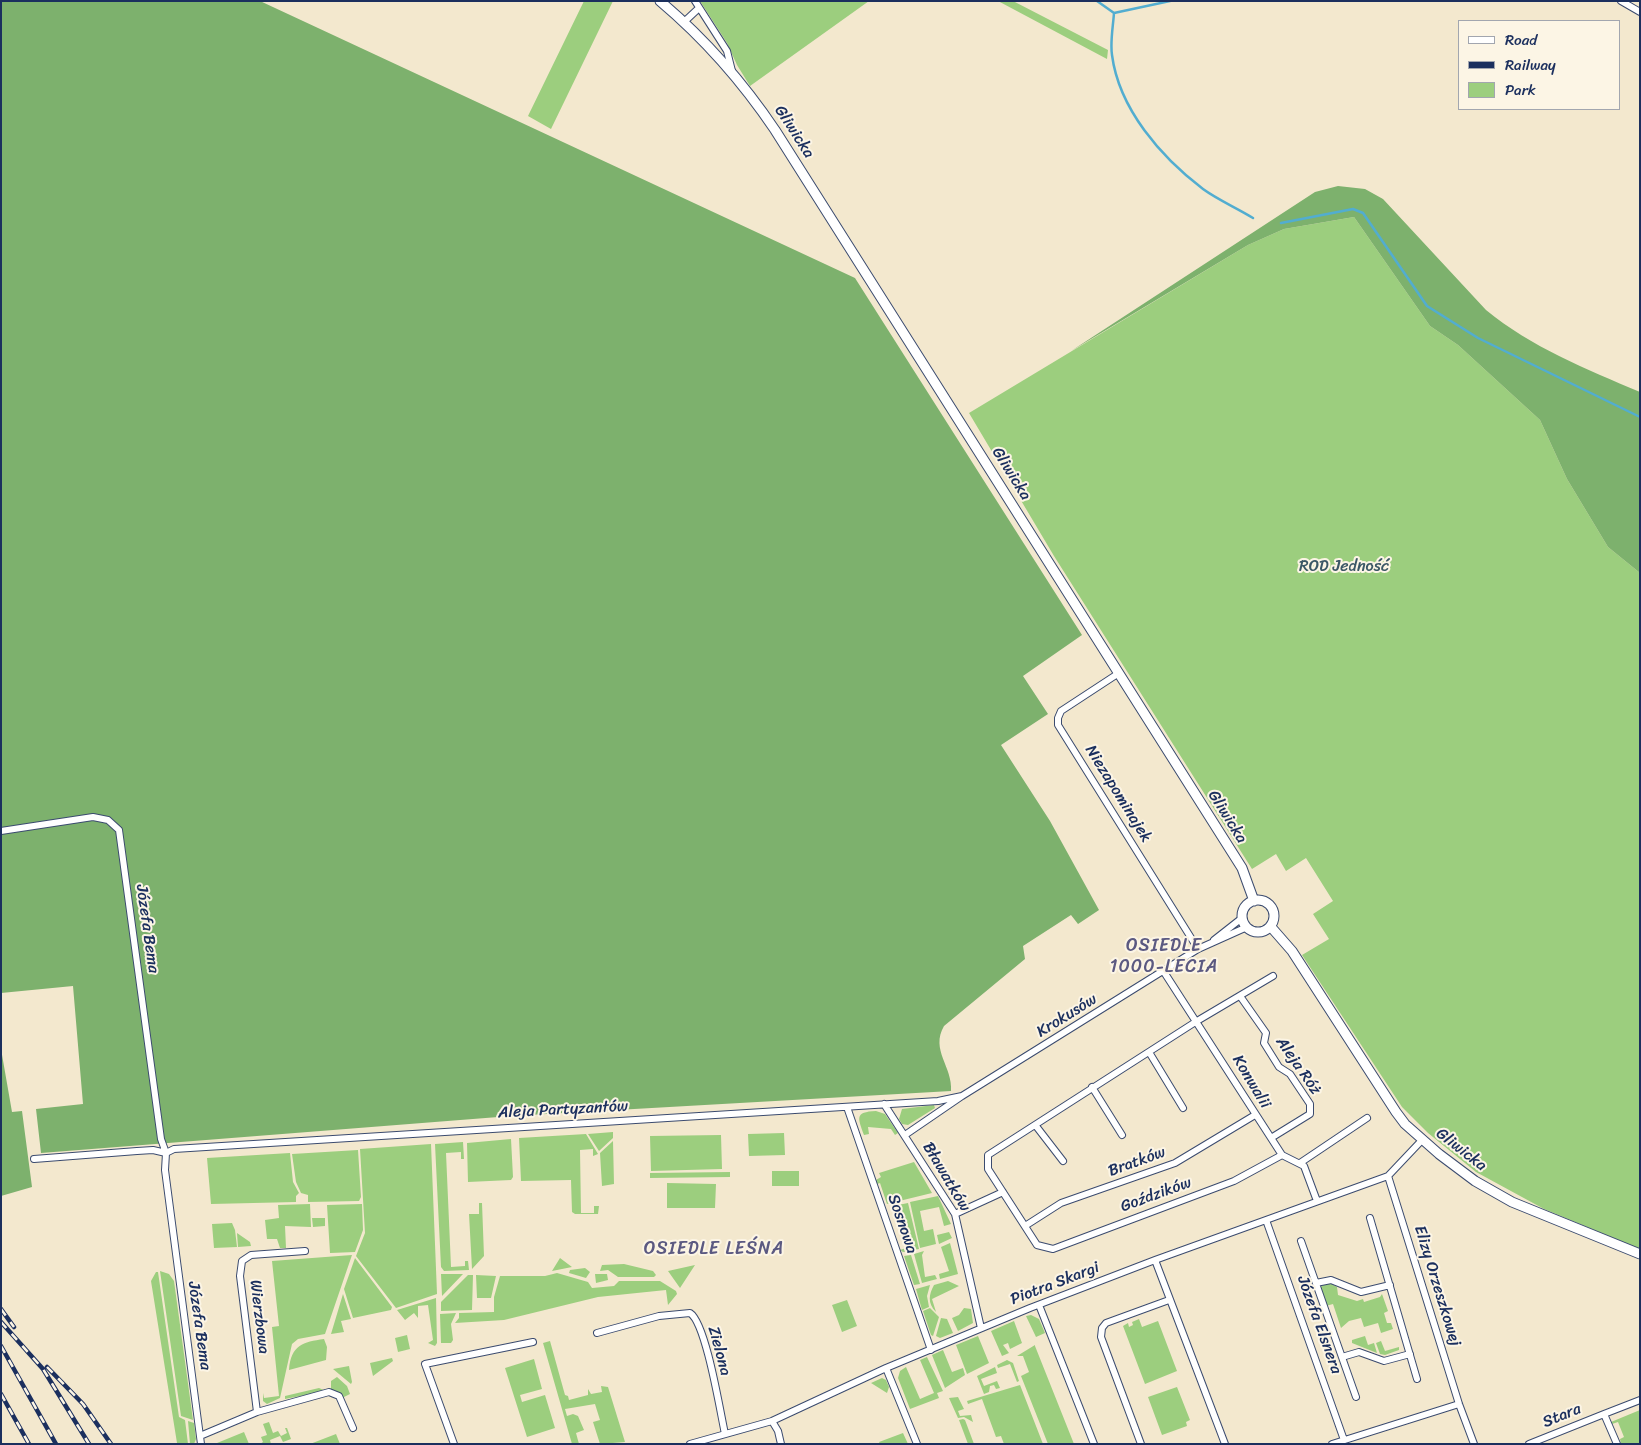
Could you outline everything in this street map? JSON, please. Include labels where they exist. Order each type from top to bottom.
[{"type":"main road","name":"Gliwicka","points":[[660,1],[684,22],[732,71],[759,106],[804,174],[1242,868],[1254,900]]},
{"type":"main road","points":[[1254,900],[1266,902],[1272,908],[1274,918],[1271,927],[1259,932],[1247,928],[1242,918],[1245,907],[1254,900]]},
{"type":"main road","name":"Gliwicka","points":[[1271,927],[1292,951],[1405,1124],[1458,1169],[1493,1192],[1530,1210],[1640,1254]]},
{"type":"street","name":"Gliwicka","points":[[695,1],[727,51],[732,71]]},
{"type":"street","points":[[1621,1],[1640,12]]},
{"type":"street","points":[[684,22],[699,8]]},
{"type":"street","name":"Niezapominajek","points":[[1119,673],[1061,712],[1058,718],[1058,726],[1198,949]]},
{"type":"street","name":"Józefa Bema","points":[[1,831],[93,817],[108,820],[115,824],[119,830],[161,1139],[166,1153],[165,1170],[201,1444]]},
{"type":"street","name":"Krokusów","points":[[1211,942],[1242,918]]},
{"type":"street","name":"Krokusów","points":[[905,1135],[962,1096],[1164,972],[1198,949],[1247,928]]},
{"type":"street","name":"Konwalii","points":[[1164,972],[1197,1021],[1255,1116],[1282,1155]]},
{"type":"street","points":[[1025,1226],[988,1169],[988,1155],[1197,1021],[1273,976]]},
{"type":"street","name":"Aleja Róż","points":[[1240,996],[1266,1033],[1264,1043],[1279,1067],[1290,1074],[1310,1104],[1310,1114],[1272,1138]]},
{"type":"street","points":[[1149,1052],[1184,1108]]},
{"type":"street","points":[[1092,1087],[1122,1136]]},
{"type":"street","name":"Aleja Partyzantów","points":[[166,1153],[182,1148],[938,1101],[962,1096]]},
{"type":"street","name":"Bławatków","points":[[884,1104],[955,1214],[981,1328]]},
{"type":"street","name":"Sosnowa","points":[[847,1107],[931,1350]]},
{"type":"street","name":"Bratków","points":[[1025,1226],[1062,1203],[1175,1163],[1255,1116]]},
{"type":"street","points":[[1300,1163],[1367,1118]]},
{"type":"street","points":[[1036,1126],[1063,1161]]},
{"type":"street","name":"Piotra Skargi","points":[[690,1444],[772,1421],[886,1368],[981,1328],[1154,1260],[1388,1176],[1422,1139]]},
{"type":"street","points":[[34,1159],[153,1150],[166,1153]]},
{"type":"street","points":[[1282,1155],[1304,1166],[1317,1201]]},
{"type":"street","name":"Goździków","points":[[1025,1226],[1037,1245],[1053,1249],[1234,1181],[1282,1155]]},
{"type":"street","name":"Elizy Orzeszkowej","points":[[1388,1176],[1459,1404],[1474,1444]]},
{"type":"street","points":[[955,1214],[1003,1192]]},
{"type":"street","points":[[1370,1218],[1417,1379]]},
{"type":"street","name":"Józefa Elsnera","points":[[1266,1220],[1344,1440]]},
{"type":"street","name":"Józefa Elsnera","points":[[1301,1241],[1356,1397]]},
{"type":"street","name":"Wierzbowa","points":[[257,1412],[240,1276],[242,1261],[251,1255],[305,1251]]},
{"type":"street","points":[[1154,1260],[1226,1444]]},
{"type":"street","points":[[1316,1283],[1331,1280],[1361,1292],[1390,1285]]},
{"type":"street","points":[[1141,1444],[1101,1337],[1102,1328],[1106,1323],[1169,1300]]},
{"type":"street","points":[[1039,1305],[1094,1444]]},
{"type":"street","name":"Zielona","points":[[597,1333],[659,1316],[690,1313],[694,1315],[705,1340],[725,1434]]},
{"type":"street","points":[[454,1444],[425,1364],[533,1342]]},
{"type":"street","points":[[1342,1356],[1359,1352],[1384,1361],[1410,1354]]},
{"type":"street","points":[[886,1368],[917,1444]]},
{"type":"street","points":[[200,1436],[257,1412],[329,1392],[339,1396],[353,1428]]},
{"type":"street","name":"Stara","points":[[1529,1444],[1640,1400]]},
{"type":"street","points":[[1332,1444],[1459,1404]]},
{"type":"street","name":"Stara","points":[[1604,1414],[1617,1444]]},
{"type":"street","points":[[772,1421],[778,1431],[781,1444]]},
{"type":"green space","points":[[1,1],[260,1],[855,278],[1082,635],[1023,676],[1048,714],[1001,745],[1050,821],[1099,910],[1078,924],[1071,915],[1023,946],[1025,959],[944,1026],[939,1043],[951,1082],[951,1091],[511,1116],[41,1153],[36,1109],[83,1104],[73,986],[1,993]]},
{"type":"green space","points":[[584,1],[613,1],[551,129],[528,116]]},
{"type":"green space","points":[[700,1],[869,1],[750,86],[737,65],[727,43]]},
{"type":"green space","points":[[998,1],[1013,1],[1108,50],[1107,59]]},
{"type":"green space","points":[[1338,186],[1365,189],[1383,199],[1486,310],[1503,323],[1540,346],[1599,375],[1640,392],[1640,573],[1608,547],[1567,479],[1540,420],[1458,345],[1430,326],[1354,217],[1284,229],[1248,245],[1071,351],[1315,192]]},
{"type":"green space","name":"ROD Jedność","points":[[1354,217],[1430,326],[1458,345],[1540,420],[1567,479],[1608,547],[1640,573],[1640,1249],[1544,1209],[1476,1172],[1428,1133],[1402,1107],[1302,955],[1329,939],[1313,914],[1333,901],[1306,858],[1286,871],[1276,854],[1252,869],[1054,556],[969,413],[1248,245],[1284,229]]},
{"type":"green space","points":[[1,1049],[12,1112],[22,1111],[32,1187],[1,1196]]},
{"type":"green space","points":[[934,1105],[935,1108],[908,1125],[902,1124],[899,1119],[902,1109]]},
{"type":"green space","points":[[876,1111],[885,1114],[898,1133],[895,1135],[891,1129],[868,1127],[869,1134],[864,1135],[859,1120],[861,1115]]},
{"type":"green space","points":[[613,1132],[613,1138],[599,1151],[588,1134]]},
{"type":"green space","points":[[784,1133],[785,1155],[749,1156],[748,1134]]},
{"type":"green space","points":[[586,1134],[598,1154],[593,1156],[593,1149],[580,1150],[581,1213],[594,1213],[594,1206],[599,1206],[598,1214],[575,1214],[572,1212],[571,1180],[521,1181],[519,1138]]},
{"type":"green space","points":[[721,1135],[722,1169],[651,1171],[650,1136]]},
{"type":"green space","points":[[511,1139],[513,1177],[511,1180],[468,1182],[467,1143]]},
{"type":"green space","points":[[613,1141],[614,1184],[602,1186],[600,1153]]},
{"type":"green space","points":[[463,1142],[464,1159],[461,1159],[461,1152],[446,1153],[451,1267],[465,1266],[465,1261],[468,1261],[469,1270],[444,1271],[441,1267],[435,1144]]},
{"type":"green space","points":[[431,1144],[437,1294],[396,1308],[356,1256],[365,1233],[360,1149]]},
{"type":"green space","points":[[358,1150],[361,1197],[359,1201],[308,1202],[308,1195],[301,1193],[296,1182],[292,1154]]},
{"type":"green space","points":[[290,1153],[293,1182],[299,1193],[296,1196],[296,1202],[211,1204],[207,1158]]},
{"type":"green space","points":[[914,1162],[932,1193],[887,1204],[880,1183],[877,1184],[876,1180],[881,1177],[879,1173]]},
{"type":"green space","points":[[772,1171],[799,1171],[799,1186],[772,1186]]},
{"type":"green space","points":[[730,1172],[730,1177],[650,1178],[650,1173]]},
{"type":"green space","points":[[667,1183],[716,1184],[715,1208],[667,1208]]},
{"type":"green space","points":[[938,1196],[951,1224],[944,1226],[939,1207],[920,1211],[924,1231],[933,1229],[936,1244],[920,1248],[910,1202]]},
{"type":"green space","points":[[479,1203],[482,1203],[484,1256],[472,1269],[469,1214],[479,1214]]},
{"type":"green space","points":[[908,1203],[919,1249],[903,1252],[900,1250],[906,1248],[893,1206]]},
{"type":"green space","points":[[310,1204],[311,1227],[285,1226],[286,1248],[280,1248],[277,1239],[267,1239],[265,1220],[279,1218],[278,1205]]},
{"type":"green space","points":[[362,1204],[363,1230],[355,1252],[330,1253],[327,1205]]},
{"type":"green space","points":[[312,1218],[325,1218],[325,1226],[313,1227]]},
{"type":"green space","points":[[232,1223],[235,1230],[237,1247],[214,1248],[212,1224]]},
{"type":"green space","points":[[949,1232],[952,1238],[939,1244],[937,1235]]},
{"type":"green space","points":[[237,1233],[250,1242],[251,1246],[238,1247]]},
{"type":"green space","points":[[950,1243],[958,1274],[940,1279],[939,1274],[949,1271],[941,1247]]},
{"type":"green space","points":[[924,1251],[922,1255],[925,1277],[935,1275],[937,1279],[922,1283],[914,1254]]},
{"type":"green space","points":[[352,1255],[325,1334],[298,1339],[292,1344],[280,1398],[267,1404],[263,1401],[263,1393],[264,1398],[279,1396],[272,1327],[279,1326],[272,1261]]},
{"type":"green space","points":[[911,1255],[920,1284],[914,1285],[904,1256]]},
{"type":"green space","points":[[355,1258],[392,1307],[391,1310],[353,1318],[344,1289]]},
{"type":"green space","points":[[560,1258],[572,1267],[552,1271]]},
{"type":"green space","points":[[624,1264],[653,1271],[656,1275],[654,1277],[618,1277],[608,1270],[600,1271],[602,1265]]},
{"type":"green space","points":[[695,1265],[680,1288],[668,1271]]},
{"type":"green space","points":[[585,1268],[590,1272],[586,1278],[569,1273],[570,1270]]},
{"type":"green space","points":[[160,1271],[169,1274],[174,1281],[193,1420],[181,1416]]},
{"type":"green space","points":[[156,1272],[158,1272],[179,1417],[185,1420],[188,1444],[177,1443],[151,1281]]},
{"type":"green space","points":[[557,1273],[588,1282],[592,1288],[614,1286],[619,1281],[660,1281],[676,1291],[677,1294],[668,1305],[666,1290],[598,1297],[504,1320],[455,1323],[459,1318],[459,1313],[494,1312],[494,1297],[500,1276],[545,1276]]},
{"type":"green space","points":[[441,1274],[463,1274],[442,1296]]},
{"type":"green space","points":[[595,1274],[607,1274],[608,1280],[596,1283]]},
{"type":"green space","points":[[468,1275],[473,1275],[472,1310],[441,1311],[441,1302]]},
{"type":"green space","points":[[476,1275],[496,1276],[491,1298],[477,1298]]},
{"type":"green space","points":[[948,1281],[959,1286],[932,1299],[936,1312],[930,1302],[931,1292],[934,1285]]},
{"type":"green space","points":[[1330,1283],[1337,1287],[1338,1295],[1357,1301],[1363,1299],[1364,1302],[1380,1297],[1382,1294],[1388,1311],[1384,1313],[1387,1323],[1391,1323],[1393,1329],[1381,1333],[1378,1323],[1364,1327],[1361,1318],[1349,1321],[1341,1328],[1333,1304],[1326,1306],[1320,1290],[1322,1284]]},
{"type":"green space","points":[[930,1285],[927,1296],[929,1307],[922,1310],[916,1289]]},
{"type":"green space","points":[[343,1294],[351,1319],[341,1321],[344,1332],[331,1334]]},
{"type":"green space","points":[[436,1298],[437,1343],[435,1346],[428,1343],[433,1340],[428,1305],[418,1306],[418,1318],[414,1313],[405,1320],[397,1310]]},
{"type":"green space","points":[[847,1300],[857,1326],[842,1332],[832,1305]]},
{"type":"green space","points":[[930,1308],[939,1317],[933,1336],[923,1311]]},
{"type":"green space","points":[[964,1308],[971,1309],[973,1323],[958,1331],[952,1318],[959,1315]]},
{"type":"green space","points":[[456,1313],[451,1324],[453,1340],[451,1343],[441,1343],[440,1314]]},
{"type":"green space","points":[[1031,1315],[1039,1319],[1045,1333],[1036,1337],[1026,1316]]},
{"type":"green space","points":[[941,1318],[947,1319],[953,1333],[940,1338],[936,1336]]},
{"type":"green space","points":[[1139,1319],[1142,1327],[1158,1321],[1177,1371],[1145,1384],[1123,1326],[1128,1323],[1129,1327],[1133,1325],[1132,1322]]},
{"type":"green space","points":[[1014,1321],[1022,1343],[1010,1349],[1008,1343],[1003,1345],[1009,1353],[1002,1356],[991,1331]]},
{"type":"green space","points":[[407,1335],[410,1349],[398,1352],[395,1338]]},
{"type":"green space","points":[[978,1336],[989,1363],[967,1374],[956,1345]]},
{"type":"green space","points":[[1365,1336],[1368,1345],[1374,1343],[1377,1353],[1352,1343],[1352,1340]]},
{"type":"green space","points":[[324,1339],[327,1347],[326,1360],[289,1370],[292,1355],[299,1346]]},
{"type":"green space","points":[[550,1341],[565,1395],[568,1396],[569,1400],[588,1395],[588,1389],[591,1394],[602,1392],[601,1386],[608,1387],[625,1442],[600,1444],[593,1422],[600,1420],[595,1404],[565,1409],[567,1416],[573,1414],[578,1416],[584,1430],[576,1433],[579,1444],[572,1444],[543,1343]]},
{"type":"green space","points":[[1381,1341],[1385,1351],[1399,1347],[1399,1350],[1385,1355],[1380,1354],[1376,1343]]},
{"type":"green space","points":[[1035,1345],[1074,1444],[1048,1444],[1021,1376],[1029,1372],[1023,1356],[1017,1356]]},
{"type":"green space","points":[[943,1350],[952,1372],[963,1368],[965,1375],[945,1388],[932,1355]]},
{"type":"green space","points":[[927,1357],[943,1391],[937,1393],[939,1398],[910,1409],[898,1378],[900,1371],[906,1367],[920,1399],[934,1393],[920,1360]]},
{"type":"green space","points":[[392,1358],[393,1361],[373,1376],[370,1363]]},
{"type":"green space","points":[[534,1359],[542,1389],[520,1395],[522,1402],[545,1395],[555,1428],[527,1437],[505,1368]]},
{"type":"green space","points":[[1007,1360],[1013,1363],[1019,1381],[1017,1382],[1010,1364],[998,1368],[997,1365]]},
{"type":"green space","points":[[349,1366],[352,1382],[351,1384],[333,1369]]},
{"type":"green space","points":[[995,1367],[997,1373],[981,1379],[984,1386],[997,1381],[1000,1388],[996,1389],[994,1385],[990,1386],[989,1392],[984,1394],[977,1376]]},
{"type":"green space","points":[[337,1377],[347,1386],[350,1394],[342,1398],[339,1393],[331,1390],[331,1381]]},
{"type":"green space","points":[[882,1378],[886,1380],[889,1387],[887,1393],[871,1383]]},
{"type":"green space","points":[[1020,1385],[1043,1444],[1004,1444],[1001,1436],[996,1437],[982,1399],[968,1404],[967,1401]]},
{"type":"green space","points":[[1177,1387],[1190,1420],[1186,1422],[1187,1426],[1162,1435],[1148,1397]]},
{"type":"green space","points":[[319,1388],[326,1391],[285,1399],[285,1396]]},
{"type":"green space","points":[[958,1397],[964,1409],[958,1411],[960,1416],[971,1415],[973,1422],[964,1417],[958,1418],[949,1398]]},
{"type":"green space","points":[[1640,1410],[1640,1444],[1621,1444],[1620,1439],[1624,1437],[1618,1422],[1612,1424],[1611,1422]]},
{"type":"green space","points":[[963,1419],[974,1444],[968,1444],[959,1420]]},
{"type":"green space","points":[[188,1421],[194,1423],[196,1439],[194,1444],[190,1444]]},
{"type":"green space","points":[[269,1422],[273,1433],[278,1431],[281,1436],[287,1433],[285,1428],[287,1428],[291,1439],[283,1442],[280,1436],[270,1440],[271,1444],[260,1444],[263,1442],[261,1437],[267,1435],[263,1424]]},
{"type":"green space","points":[[244,1432],[249,1444],[217,1444],[217,1443]]},
{"type":"green space","points":[[903,1433],[908,1444],[880,1444],[879,1442]]},
{"type":"green space","points":[[336,1434],[340,1444],[310,1444]]},
{"type":"waterway","points":[[1097,1],[1114,13],[1170,1]]},
{"type":"waterway","points":[[1114,13],[1111,50],[1116,75],[1123,94],[1144,130],[1172,162],[1203,189],[1253,218]]},
{"type":"waterway","points":[[1281,223],[1353,209],[1363,213],[1427,306],[1478,338],[1640,417]]},
{"type":"railway","points":[[1,1309],[14,1327]]},
{"type":"railway","points":[[1,1322],[43,1369],[89,1444]]},
{"type":"railway","points":[[1,1346],[56,1444]]},
{"type":"railway","points":[[47,1367],[83,1404],[111,1444]]},
{"type":"railway","points":[[1,1394],[29,1444]]},
{"type":"district","name":"OSIEDLE 1000-LECIA","points":[[1164,956]]},
{"type":"district","name":"OSIEDLE LEŚNA","points":[[714,1249]]}]
